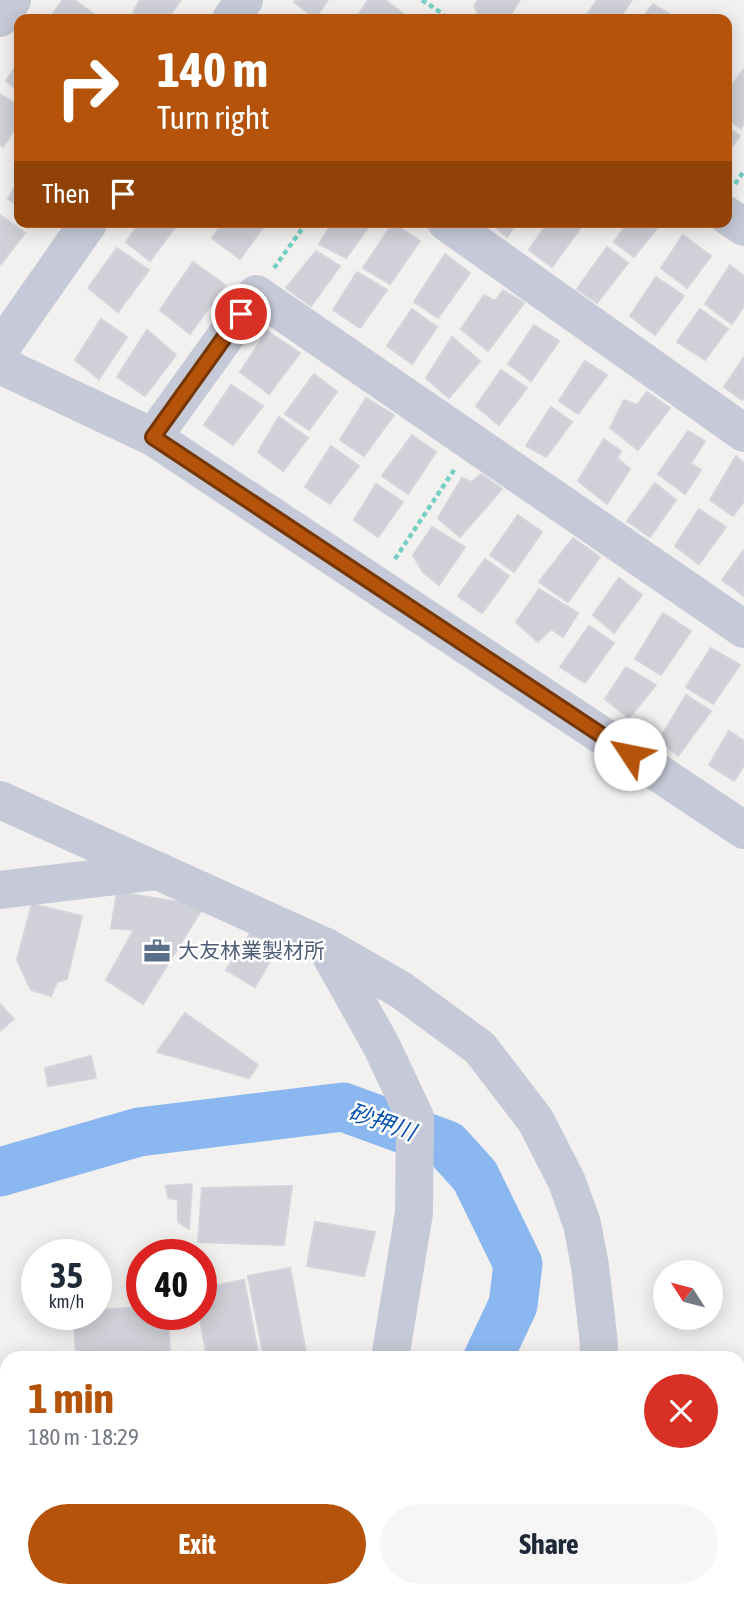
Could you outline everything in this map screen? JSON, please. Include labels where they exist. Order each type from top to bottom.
[{"type":"street","points":[[0,18],[12,0]]},
{"type":"street","points":[[0,349],[85,228]]},
{"type":"street","points":[[454,228],[744,433]]},
{"type":"street","points":[[153,437],[256,294],[744,629]]},
{"type":"street","points":[[0,365],[153,437],[744,830]]},
{"type":"street","points":[[0,800],[326,947],[401,990],[480,1048],[536,1121],[567,1182],[582,1224],[590,1266],[598,1351]]},
{"type":"street","points":[[0,890],[160,871]]},
{"type":"street","points":[[326,947],[381,1045],[415,1117],[414,1213],[391,1351]]},
{"type":"path","points":[[422,0],[442,14]]},
{"type":"path","points":[[256,294],[303,228]]},
{"type":"path","points":[[392,563],[472,443]]},
{"type":"building","points":[[63,0],[74,0],[94,14],[53,14]]},
{"type":"building","points":[[140,0],[181,0],[171,14],[133,12]]},
{"type":"building","points":[[328,0],[318,14],[310,14],[294,2]]},
{"type":"building","points":[[368,0],[385,0],[403,14],[359,14]]},
{"type":"building","points":[[478,0],[520,0],[511,14],[478,14],[474,6]]},
{"type":"building","points":[[597,0],[632,0],[622,14],[587,14]]},
{"type":"building","points":[[653,4],[669,14],[646,14]]},
{"type":"building","points":[[14,69],[14,87],[6,81]]},
{"type":"building","points":[[744,69],[744,123],[741,128],[732,122],[732,85]]},
{"type":"building","points":[[0,94],[14,103],[14,130],[3,147],[0,145]]},
{"type":"building","points":[[732,130],[740,136],[732,146]]},
{"type":"building","points":[[14,188],[14,203],[8,199]]},
{"type":"building","points":[[0,215],[14,225],[14,228],[25,233],[0,264]]},
{"type":"building","points":[[136,228],[175,228],[150,261],[126,242]]},
{"type":"building","points":[[219,228],[263,228],[240,259],[212,238]]},
{"type":"building","points":[[329,228],[368,228],[346,258],[319,244]]},
{"type":"building","points":[[390,228],[400,228],[420,241],[390,284],[363,268]]},
{"type":"building","points":[[497,228],[513,228],[507,237]]},
{"type":"building","points":[[544,228],[580,228],[552,267],[529,250]]},
{"type":"building","points":[[624,228],[657,228],[634,257],[614,242]]},
{"type":"building","points":[[683,235],[711,256],[687,288],[661,268]]},
{"type":"building","points":[[607,247],[628,263],[597,303],[577,289]]},
{"type":"building","points":[[117,248],[149,270],[118,312],[88,288]]},
{"type":"building","points":[[316,251],[340,266],[311,306],[286,288]]},
{"type":"building","points":[[445,254],[470,273],[438,318],[414,302]]},
{"type":"building","points":[[193,262],[225,285],[190,334],[160,310]]},
{"type":"building","points":[[730,265],[744,276],[744,306],[732,324],[705,304]]},
{"type":"building","points":[[357,272],[387,290],[360,328],[333,310]]},
{"type":"building","points":[[656,277],[684,296],[655,335],[630,316]]},
{"type":"building","points":[[503,290],[524,303],[488,351],[461,329],[484,295],[495,301]]},
{"type":"building","points":[[412,309],[437,327],[412,364],[387,346]]},
{"type":"building","points":[[700,309],[728,329],[705,360],[677,342]]},
{"type":"building","points":[[101,319],[127,337],[99,379],[75,360]]},
{"type":"building","points":[[534,325],[559,341],[531,381],[508,364]]},
{"type":"building","points":[[147,330],[176,355],[145,396],[117,377]]},
{"type":"building","points":[[267,331],[300,353],[269,394],[240,372]]},
{"type":"building","points":[[452,337],[480,361],[449,398],[426,378]]},
{"type":"building","points":[[744,357],[744,398],[742,400],[724,387]]},
{"type":"building","points":[[585,361],[607,375],[578,414],[559,401]]},
{"type":"building","points":[[501,370],[527,388],[499,425],[476,406]]},
{"type":"building","points":[[314,374],[337,392],[309,430],[285,414]]},
{"type":"building","points":[[231,385],[263,406],[233,445],[204,425]]},
{"type":"building","points":[[647,392],[670,408],[638,450],[610,428],[624,400],[637,405]]},
{"type":"building","points":[[366,398],[394,415],[364,456],[340,440]]},
{"type":"building","points":[[551,407],[572,422],[546,457],[526,446]]},
{"type":"building","points":[[279,417],[308,438],[283,471],[258,452]]},
{"type":"building","points":[[688,431],[705,441],[691,463],[701,470],[685,494],[658,474]]},
{"type":"building","points":[[412,435],[436,452],[408,494],[382,476]]},
{"type":"building","points":[[604,439],[621,451],[617,458],[630,469],[607,504],[578,481]]},
{"type":"building","points":[[331,446],[359,466],[330,504],[305,487]]},
{"type":"building","points":[[736,456],[744,463],[744,502],[733,516],[710,500]]},
{"type":"building","points":[[481,474],[502,489],[460,537],[438,518],[462,478],[472,482]]},
{"type":"building","points":[[655,483],[676,500],[650,537],[627,521]]},
{"type":"building","points":[[376,484],[403,502],[378,537],[354,520]]},
{"type":"building","points":[[699,509],[726,527],[699,564],[675,546]]},
{"type":"building","points":[[518,515],[542,532],[514,572],[490,555]]},
{"type":"building","points":[[432,527],[465,547],[439,585],[423,572],[413,555]]},
{"type":"building","points":[[573,538],[600,557],[568,602],[539,582]]},
{"type":"building","points":[[744,550],[744,596],[722,580]]},
{"type":"building","points":[[485,559],[509,576],[482,613],[458,596]]},
{"type":"building","points":[[619,578],[642,595],[614,633],[593,615]]},
{"type":"building","points":[[539,589],[578,613],[563,637],[551,629],[538,642],[516,622]]},
{"type":"building","points":[[663,613],[691,631],[661,675],[635,659]]},
{"type":"building","points":[[589,626],[614,643],[585,683],[560,667]]},
{"type":"building","points":[[711,648],[740,665],[713,704],[686,687]]},
{"type":"building","points":[[626,667],[656,685],[629,718],[605,699]]},
{"type":"building","points":[[686,695],[711,711],[678,756],[659,740]]},
{"type":"building","points":[[729,731],[744,741],[744,766],[734,781],[709,765]]},
{"type":"building","points":[[117,892],[204,906],[143,1004],[106,980],[134,930],[111,928]]},
{"type":"building","points":[[32,904],[82,916],[67,979],[57,982],[51,996],[31,990],[17,960]]},
{"type":"building","points":[[256,925],[280,943],[255,987],[226,970]]},
{"type":"building","points":[[0,1004],[14,1019],[0,1031]]},
{"type":"building","points":[[185,1013],[258,1065],[249,1078],[157,1052]]},
{"type":"building","points":[[91,1056],[96,1078],[48,1086],[45,1068]]},
{"type":"building","points":[[192,1184],[189,1229],[178,1222],[178,1200],[168,1198],[166,1186]]},
{"type":"building","points":[[292,1186],[284,1245],[217,1243],[217,1239],[198,1239],[202,1188]]},
{"type":"building","points":[[315,1222],[375,1232],[364,1276],[307,1266]]},
{"type":"building","points":[[290,1268],[306,1351],[263,1351],[248,1276]]},
{"type":"building","points":[[244,1280],[258,1351],[206,1351],[202,1330],[217,1330],[217,1285]]},
{"type":"building","points":[[126,1308],[126,1330],[169,1330],[170,1351],[76,1351],[75,1330],[112,1330],[112,1309]]},
{"type":"waterway","name":"砂押川","points":[[0,1172],[139,1132],[343,1107],[447,1145],[475,1176],[518,1264],[513,1305],[491,1351]]},
{"type":"place","name":"大友林業製材所","points":[[157,951]]},
{"type":"route","points":[[241,314],[153,437],[630,754]]}]
